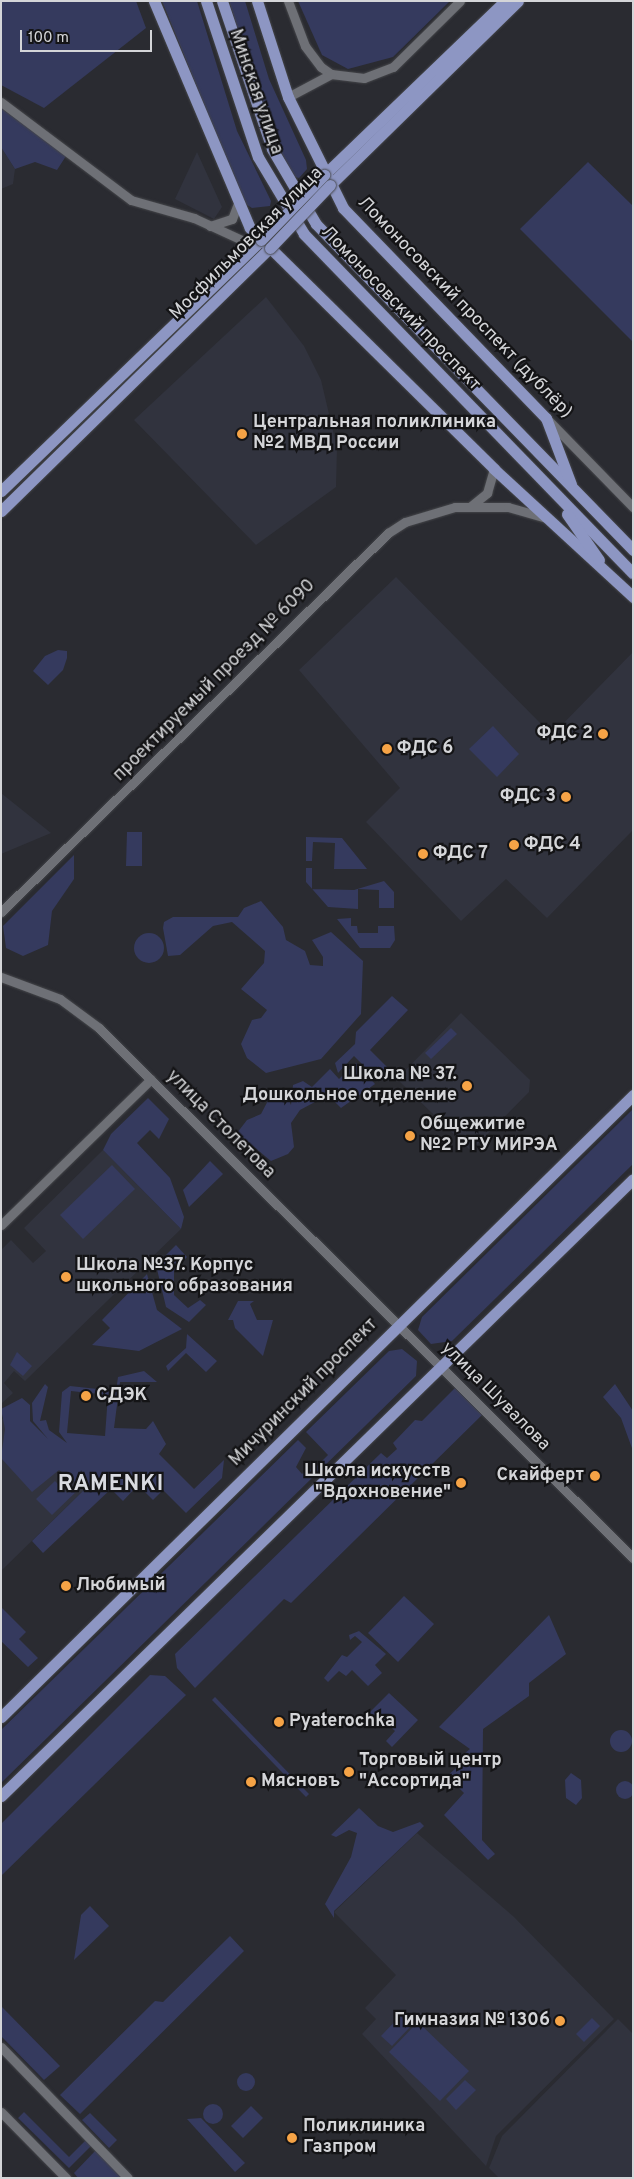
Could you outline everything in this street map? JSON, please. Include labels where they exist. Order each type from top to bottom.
[{"type":"main road","points":[[154,1],[238,203],[262,244],[544,517],[608,572],[633,597]]},
{"type":"main road","name":"Минская улица","points":[[206,1],[243,121],[276,192]]},
{"type":"main road","name":"Минская улица","points":[[222,1],[257,114],[288,183]]},
{"type":"main road","name":"Ломоносовский проспект (дублёр)","points":[[257,1],[288,97],[324,175],[343,208],[546,418]]},
{"type":"main road","name":"Мосфильмовская улица","points":[[1,512],[262,244],[324,175],[505,1]]},
{"type":"main road","name":"Мосфильмовская улица","points":[[1,491],[262,244],[330,185],[518,1]]},
{"type":"main road","name":"Ломоносовский проспект","points":[[288,183],[343,256],[633,550]]},
{"type":"main road","name":"Ломоносовский проспект","points":[[276,192],[332,268],[633,573]]},
{"type":"main road","points":[[546,418],[572,488]]},
{"type":"main road","points":[[546,485],[608,572]]},
{"type":"main road","name":"Мичуринский проспект","points":[[1,1717],[395,1326],[633,1095]]},
{"type":"main road","points":[[1,1796],[633,1179]]},
{"type":"street","points":[[288,1],[305,46],[331,74]]},
{"type":"street","points":[[288,97],[331,74],[364,78],[393,67],[460,1]]},
{"type":"street","points":[[1,102],[132,200],[262,244]]},
{"type":"street","points":[[210,226],[232,218],[238,203]]},
{"type":"street","name":"Ломоносовский проспект (дублёр)","points":[[546,418],[633,507]]},
{"type":"street","points":[[471,507],[487,493],[494,469]]},
{"type":"street","name":"проектируемый проезд № 6090","points":[[1,912],[388,534],[405,522],[471,507],[508,507],[544,517]]},
{"type":"street","points":[[1,971],[16,980]]},
{"type":"street","name":"улица Столетова","points":[[1,977],[16,980],[72,1006],[152,1079],[395,1326]]},
{"type":"street","points":[[1,1226],[152,1079]]},
{"type":"street","name":"улица Шувалова","points":[[395,1326],[441,1365],[633,1558]]},
{"type":"street","points":[[1,2046],[128,2178]]},
{"type":"street","points":[[1,2112],[66,2178]]},
{"type":"shaded area","points":[[1,1],[136,1],[146,28],[44,108],[1,85]]},
{"type":"shaded area","points":[[162,1],[197,1],[237,131],[271,201],[270,206],[252,208],[244,203]]},
{"type":"shaded area","points":[[229,1],[245,1],[269,79],[306,160],[307,169],[299,178],[291,176],[259,99]]},
{"type":"shaded area","points":[[298,1],[450,1],[393,57],[348,69],[322,55]]},
{"type":"shaded area","points":[[1,108],[66,156],[57,170],[35,162],[15,169],[1,147]]},
{"type":"shaded area","points":[[1,147],[15,169],[13,184],[1,189]]},
{"type":"shaded area","points":[[197,152],[222,207],[214,219],[175,199]]},
{"type":"shaded area","points":[[588,162],[633,206],[633,342],[520,229]]},
{"type":"shaded area","name":"Центральная поликлиника №2 МВД России","points":[[266,297],[304,346],[321,380],[337,448],[336,487],[256,545],[134,420]]},
{"type":"shaded area","points":[[396,577],[552,735],[633,652],[633,830],[547,918],[506,879],[461,921],[366,822],[400,788],[299,670]]},
{"type":"shaded area","points":[[58,650],[67,651],[67,658],[63,670],[48,685],[33,671],[45,656]]},
{"type":"shaded area","points":[[493,726],[519,754],[497,777],[469,749]]},
{"type":"shaded area","points":[[1,793],[51,833],[1,854]]},
{"type":"shaded area","points":[[127,832],[142,832],[142,866],[126,866]]},
{"type":"shaded area","points":[[306,837],[342,838],[367,869],[334,869],[335,843],[313,842],[312,861],[306,861]]},
{"type":"shaded area","points":[[74,855],[74,879],[52,911],[48,945],[23,956],[6,948],[3,926]]},
{"type":"shaded area","points":[[306,868],[312,868],[312,889],[306,882]]},
{"type":"shaded area","points":[[384,881],[394,892],[394,908],[379,908],[379,890],[358,889],[358,909],[328,907],[312,889],[354,890]]},
{"type":"shaded area","points":[[261,901],[283,927],[286,940],[305,951],[310,965],[323,966],[323,957],[312,940],[331,932],[363,961],[361,1014],[321,1059],[266,1073],[247,1058],[241,1044],[252,1020],[261,1018],[267,1010],[241,989],[264,963],[265,951],[232,922],[213,926],[180,955],[168,956],[163,928],[164,922],[173,917],[238,917],[244,908]]},
{"type":"shaded area","points":[[351,918],[351,926],[357,926],[358,933],[378,933],[378,926],[394,926],[395,940],[390,948],[360,948],[337,919]]},
{"type":"shaded area","points":[[149,933],[159,938],[164,948],[159,958],[149,963],[139,958],[134,948],[139,938]]},
{"type":"shaded area","points":[[392,996],[408,1010],[370,1050],[387,1067],[375,1077],[354,1056],[338,1073],[335,1063],[355,1044],[356,1032]]},
{"type":"shaded area","name":"Школа № 37. Дошкольное отделение","points":[[461,1013],[530,1080],[529,1092],[471,1151],[397,1079]]},
{"type":"shaded area","points":[[451,1028],[457,1034],[431,1059],[425,1053]]},
{"type":"shaded area","points":[[356,1063],[375,1084],[341,1108],[328,1095],[300,1110],[291,1123],[294,1147],[288,1154],[271,1161],[237,1133],[247,1120],[261,1114],[274,1089],[285,1092],[291,1105],[293,1085],[303,1081],[312,1087],[330,1069],[339,1079]]},
{"type":"shaded area","points":[[148,1098],[169,1119],[159,1139],[150,1130],[137,1143],[170,1178],[184,1217],[181,1229],[103,1150],[111,1134]]},
{"type":"shaded area","points":[[633,1109],[633,1164],[452,1341],[431,1344],[418,1330],[422,1317]]},
{"type":"shaded area","name":"Школа №37. Корпус школьного образования","points":[[103,1150],[181,1229],[25,1381],[14,1371],[4,1383],[13,1393],[1,1404],[1,1250],[11,1240],[33,1263],[46,1251],[24,1228]]},
{"type":"shaded area","points":[[210,1161],[223,1174],[189,1207],[183,1190]]},
{"type":"shaded area","points":[[112,1165],[135,1189],[83,1239],[60,1215]]},
{"type":"shaded area","points":[[176,1245],[187,1257],[174,1271],[174,1295],[188,1308],[200,1300],[206,1305],[189,1322],[166,1307],[156,1265]]},
{"type":"shaded area","points":[[147,1274],[157,1310],[182,1329],[139,1351],[92,1345],[110,1328],[102,1320]]},
{"type":"shaded area","points":[[238,1301],[254,1301],[250,1304],[257,1320],[273,1320],[263,1356],[235,1328],[233,1320],[228,1320]]},
{"type":"shaded area","points":[[187,1334],[217,1361],[206,1372],[186,1353],[168,1371],[166,1366],[186,1348]]},
{"type":"shaded area","points":[[402,1349],[417,1361],[416,1376],[1,1783],[1,1730],[298,1440],[306,1448],[296,1467],[302,1474],[309,1468],[312,1471],[328,1455],[306,1432],[389,1351]]},
{"type":"shaded area","points":[[17,1352],[32,1366],[23,1376],[10,1365]]},
{"type":"shaded area","points":[[144,1371],[157,1382],[120,1382],[114,1428],[146,1429],[153,1421],[166,1444],[159,1454],[194,1489],[224,1460],[222,1478],[186,1513],[163,1490],[153,1500],[138,1485],[123,1501],[111,1489],[43,1553],[32,1541],[85,1489],[59,1470],[32,1492],[1,1458],[5,1429],[1,1409],[22,1398],[30,1405],[30,1421],[48,1439],[33,1421],[32,1403],[45,1384],[48,1387],[40,1421],[46,1420],[49,1430],[67,1443],[59,1432],[62,1392],[70,1386],[116,1391],[118,1377]],"holes":[[[71,1391],[108,1395],[105,1436],[67,1433]]]},
{"type":"shaded area","points":[[615,1384],[633,1411],[633,1451],[621,1418],[603,1397]]},
{"type":"shaded area","points":[[455,1388],[482,1415],[291,1603],[284,1599],[195,1688],[177,1668],[175,1654],[381,1453],[387,1458],[397,1449],[393,1443],[415,1420],[422,1421]]},
{"type":"shaded area","points":[[9,1413],[85,1489],[1,1571],[1,1420]]},
{"type":"shaded area","points":[[55,1481],[67,1493],[75,1485],[79,1489],[52,1515],[36,1499]]},
{"type":"shaded area","points":[[404,1596],[434,1624],[398,1662],[368,1633]]},
{"type":"shaded area","points":[[1,1607],[26,1632],[19,1639],[38,1658],[28,1667],[1,1641]]},
{"type":"shaded area","points":[[549,1615],[566,1654],[529,1683],[529,1696],[483,1729],[482,1840],[495,1854],[488,1860],[444,1815],[464,1793],[447,1776],[470,1756],[465,1753],[470,1749],[439,1727]]},
{"type":"shaded area","points":[[359,1631],[386,1654],[375,1665],[382,1673],[368,1686],[352,1670],[346,1676],[339,1671],[328,1682],[324,1678],[342,1655],[347,1657],[362,1642],[355,1636],[350,1640],[349,1635]]},
{"type":"shaded area","points":[[150,1675],[165,1676],[186,1695],[1,1876],[1,1824]]},
{"type":"shaded area","points":[[389,1693],[418,1720],[392,1747],[386,1741],[395,1731],[379,1716],[370,1725],[364,1718]]},
{"type":"shaded area","points":[[215,1697],[309,1794],[306,1797],[212,1700]]},
{"type":"shaded area","points":[[621,1730],[629,1733],[632,1741],[629,1749],[621,1752],[613,1749],[610,1741],[613,1733]]},
{"type":"shaded area","points":[[571,1773],[581,1780],[582,1798],[576,1805],[566,1798],[565,1780]]},
{"type":"shaded area","points":[[621,1781],[629,1781],[634,1786],[632,1797],[621,1799],[616,1794],[616,1786]]},
{"type":"shaded area","points":[[359,1808],[378,1826],[393,1832],[420,1822],[424,1826],[334,1911],[334,1918],[325,1904],[351,1857],[357,1833],[349,1830],[336,1837],[331,1835]]},
{"type":"shaded area","points":[[417,1833],[514,1917],[614,2019],[496,2136],[486,2166],[362,2034],[376,2019],[365,2008],[396,1975],[334,1912]]},
{"type":"shaded area","points":[[90,1906],[109,1926],[74,1960],[81,1915]]},
{"type":"shaded area","points":[[230,1936],[244,1951],[80,2114],[60,2095],[155,2001],[163,2002]]},
{"type":"shaded area","points":[[1,2006],[60,2066],[44,2080],[1,2036]]},
{"type":"shaded area","points":[[400,2016],[411,2026],[392,2046],[381,2036]]},
{"type":"shaded area","points":[[592,2018],[600,2026],[584,2042],[576,2034]]},
{"type":"shaded area","points":[[618,2019],[633,2034],[633,2178],[499,2178],[489,2168],[502,2136]]},
{"type":"shaded area","points":[[418,2022],[469,2071],[440,2101],[389,2052]]},
{"type":"shaded area","points":[[242,2073],[250,2073],[255,2078],[253,2089],[242,2091],[237,2086],[237,2078]]},
{"type":"shaded area","points":[[465,2080],[476,2090],[456,2110],[446,2099]]},
{"type":"shaded area","points":[[213,2104],[220,2107],[223,2114],[220,2121],[213,2124],[206,2121],[203,2114],[206,2107]]},
{"type":"shaded area","points":[[251,2106],[263,2118],[243,2138],[231,2126]]},
{"type":"shaded area","points":[[24,2112],[69,2157],[87,2139],[92,2145],[69,2168],[18,2118]]},
{"type":"shaded area","points":[[90,2113],[117,2140],[109,2148],[82,2120]]},
{"type":"shaded area","points":[[201,2118],[245,2163],[235,2172],[187,2119]]},
{"type":"shaded area","points":[[96,2150],[124,2178],[78,2178],[74,2173]]},
{"type":"place","name":"Центральная поликлиника №2 МВД России","points":[[242,434]]},
{"type":"place","name":"ФДС 2","points":[[603,734]]},
{"type":"place","name":"ФДС 6","points":[[387,749]]},
{"type":"place","name":"ФДС 3","points":[[566,797]]},
{"type":"place","name":"ФДС 4","points":[[514,845]]},
{"type":"place","name":"ФДС 7","points":[[423,854]]},
{"type":"place","name":"Школа № 37. Дошкольное отделение","points":[[467,1086]]},
{"type":"place","name":"Общежитие №2 РТУ МИРЭА","points":[[410,1136]]},
{"type":"place","name":"Школа №37. Корпус школьного образования","points":[[66,1277]]},
{"type":"place","name":"СДЭК","points":[[86,1396]]},
{"type":"place","name":"Скайферт","points":[[595,1476]]},
{"type":"place","name":"Школа искусств \"Вдохновение\"","points":[[461,1483]]},
{"type":"place","name":"Любимый","points":[[66,1586]]},
{"type":"place","name":"Pyaterochka","points":[[279,1722]]},
{"type":"place","name":"Торговый центр \"Ассортида\"","points":[[349,1772]]},
{"type":"place","name":"Мясновъ","points":[[251,1782]]},
{"type":"place","name":"Гимназия № 1306","points":[[560,2021]]},
{"type":"place","name":"Поликлиника Газпром","points":[[292,2138]]},
{"type":"district","name":"RAMENKI","points":[[111,1485]]}]
